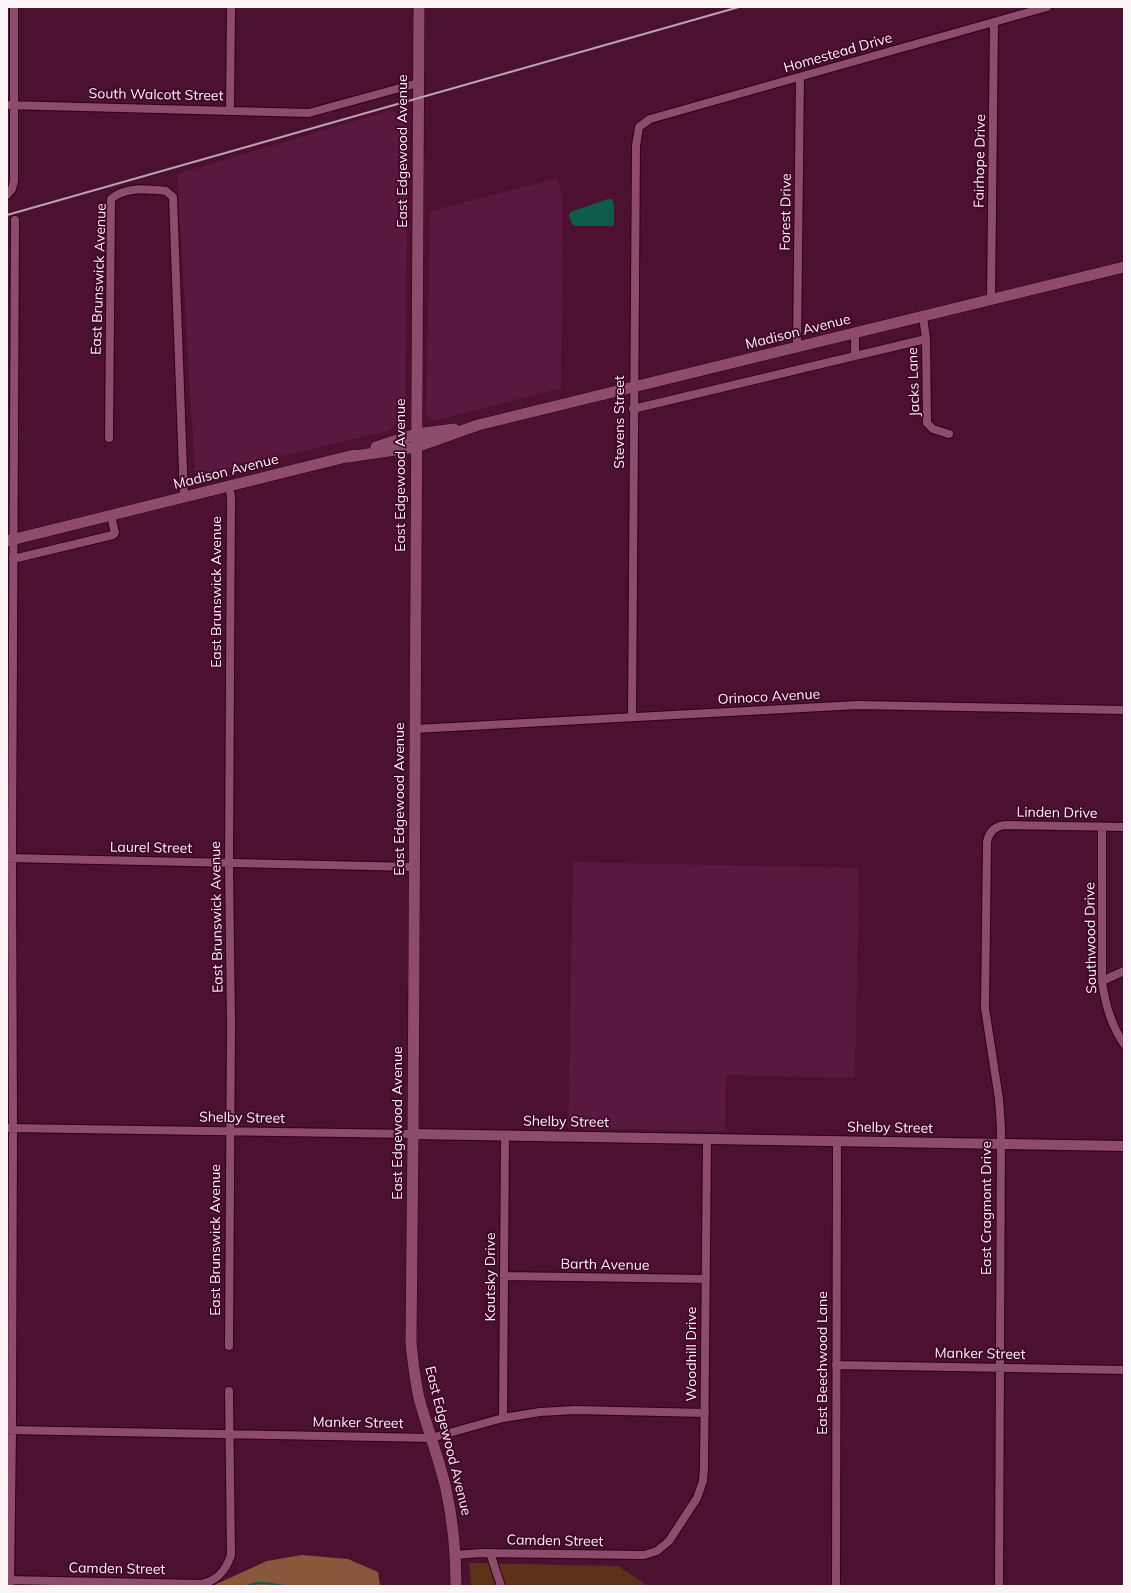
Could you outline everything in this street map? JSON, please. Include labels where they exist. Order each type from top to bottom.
[{"type":"main road","name":"East Edgewood Avenue","points":[[419,7],[414,1134],[411,1343],[416,1383],[448,1500],[455,1555],[456,1586]]},
{"type":"main road","name":"Madison Avenue","points":[[10,540],[348,457],[416,434],[478,425],[1124,267]]},
{"type":"main road","name":"Madison Avenue","points":[[348,457],[416,447],[478,425]]},
{"type":"street","points":[[9,194],[14,182],[10,105],[14,7]]},
{"type":"street","points":[[230,110],[231,7]]},
{"type":"street","name":"Homestead Drive","points":[[639,128],[650,119],[1047,7]]},
{"type":"street","name":"Fairhope Drive","points":[[992,300],[994,22]]},
{"type":"street","name":"Forest Drive","points":[[797,347],[800,77]]},
{"type":"street","name":"South Walcott Street","points":[[10,105],[309,113],[418,83]]},
{"type":"street","name":"Stevens Street","points":[[632,717],[633,387],[636,146],[639,128]]},
{"type":"street","name":"East Brunswick Avenue","points":[[109,438],[111,199],[117,194],[131,190],[166,191],[173,197],[184,498]]},
{"type":"street","points":[[9,1582],[10,858],[13,559],[10,540],[15,220]]},
{"type":"street","name":"Jacks Lane","points":[[923,316],[926,339],[927,423],[933,429],[949,434]]},
{"type":"street","points":[[856,333],[856,355]]},
{"type":"street","points":[[633,409],[926,339]]},
{"type":"street","name":"East Brunswick Avenue","points":[[229,487],[231,496],[229,863],[231,1024],[229,1346]]},
{"type":"street","points":[[13,559],[113,535],[115,533],[111,516]]},
{"type":"street","name":"Orinoco Avenue","points":[[415,729],[858,705],[1124,710]]},
{"type":"street","name":"Linden Drive","points":[[991,832],[997,827],[1005,825],[1124,827]]},
{"type":"street","name":"Southwood Drive","points":[[1102,827],[1102,981],[1104,998],[1110,1017],[1124,1044]]},
{"type":"street","name":"East Cragmont Drive","points":[[991,832],[987,842],[985,991],[987,1022],[999,1099],[1000,1586]]},
{"type":"street","name":"Laurel Street","points":[[10,858],[415,867]]},
{"type":"street","points":[[1102,981],[1124,971]]},
{"type":"street","name":"Shelby Street","points":[[10,1128],[1124,1146]]},
{"type":"street","name":"Kautsky Drive","points":[[503,1418],[505,1136]]},
{"type":"street","name":"Woodhill Drive","points":[[654,1552],[669,1541],[693,1504],[701,1488],[704,1471],[707,1139]]},
{"type":"street","name":"East Beechwood Lane","points":[[836,1586],[837,1141]]},
{"type":"street","name":"Barth Avenue","points":[[504,1276],[706,1279]]},
{"type":"street","name":"Manker Street","points":[[836,1365],[1124,1370]]},
{"type":"street","points":[[228,1434],[229,1391]]},
{"type":"street","name":"Manker Street","points":[[10,1430],[431,1438],[503,1418],[540,1412],[568,1410],[705,1412]]},
{"type":"street","name":"Camden Street","points":[[9,1582],[175,1585],[207,1583],[217,1578],[226,1568],[231,1555],[228,1434]]},
{"type":"street","name":"Camden Street","points":[[455,1555],[632,1556],[654,1552]]},
{"type":"street","points":[[490,1554],[501,1586]]},
{"type":"shaded area","points":[[391,110],[410,120],[408,141],[405,416],[389,431],[195,476],[177,174]]},
{"type":"shaded area","points":[[558,178],[563,203],[561,388],[433,421],[426,414],[430,211]]},
{"type":"shaded area","points":[[612,199],[614,204],[614,226],[576,226],[572,224],[569,216],[570,212]]},
{"type":"shaded area","points":[[573,862],[859,868],[855,1078],[726,1075],[725,1131],[568,1128]]},
{"type":"shaded area","points":[[302,1555],[348,1559],[378,1572],[380,1586],[212,1586],[267,1561]]},
{"type":"shaded area","points":[[469,1563],[618,1566],[648,1586],[471,1586]]},
{"type":"waterway","points":[[248,1586],[257,1583],[285,1586]]},
{"type":"railway","points":[[7,215],[739,7]]}]
